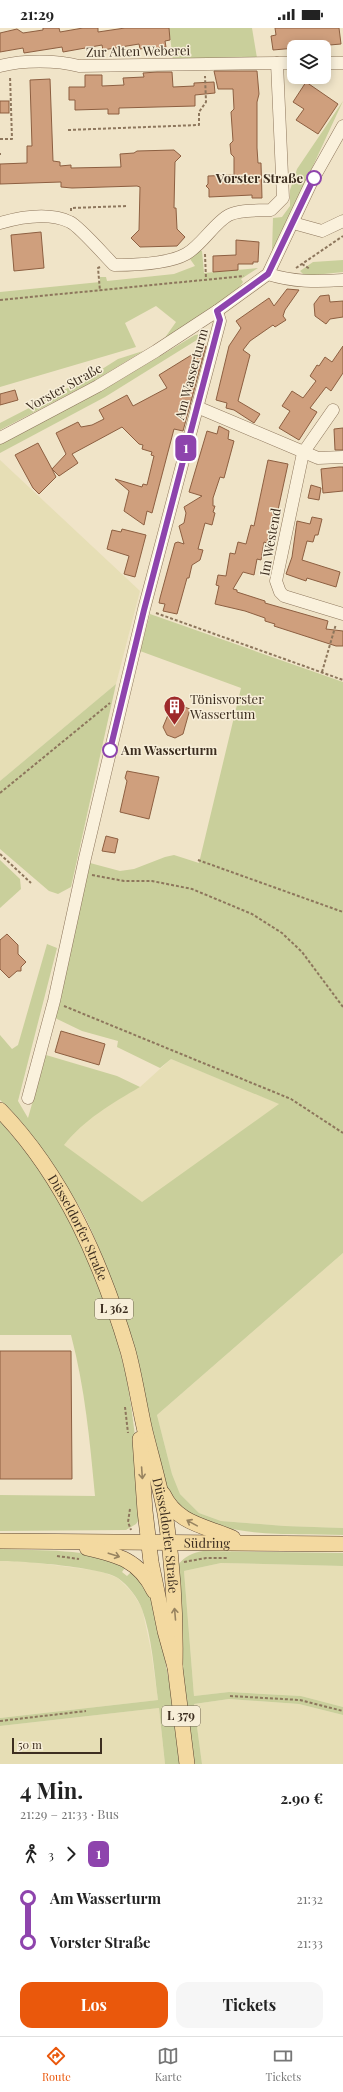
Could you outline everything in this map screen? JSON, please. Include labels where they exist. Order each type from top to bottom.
[{"type":"main road","name":"Düsseldorfer Straße","points":[[0,1110],[34,1150],[55,1182],[84,1233],[107,1288],[128,1352],[158,1483],[169,1541],[176,1631],[175,1667]]},
{"type":"main road","name":"Düsseldorfer Straße","points":[[140,1406],[142,1541],[175,1667],[187,1764]]},
{"type":"main road","points":[[158,1483],[170,1507],[189,1523],[241,1542]]},
{"type":"main road","name":"Südring","points":[[0,1541],[169,1541],[343,1544]]},
{"type":"main road","points":[[63,1542],[117,1554],[134,1564],[149,1581],[159,1602]]},
{"type":"street","name":"Zur Alten Weberei","points":[[5,65],[65,62],[79,66],[287,63]]},
{"type":"street","points":[[0,224],[15,219],[49,217],[71,222],[114,265],[176,259],[188,253],[228,215],[244,211],[271,210],[283,198],[277,63]]},
{"type":"street","points":[[331,63],[343,63]]},
{"type":"street","name":"Vorster Straße","points":[[0,438],[104,382],[217,311],[268,274],[312,182],[343,126]]},
{"type":"street","points":[[293,223],[322,231],[343,221]]},
{"type":"street","points":[[268,274],[281,278],[314,282],[343,280]]},
{"type":"street","name":"Am Wasserturm","points":[[28,1098],[54,1001],[82,872],[144,610],[220,320],[217,311]]},
{"type":"street","points":[[197,408],[303,454],[318,458],[343,457]]},
{"type":"street","name":"Im Westend","points":[[333,410],[303,454],[276,581],[280,592],[284,596],[341,614]]},
{"type":"path","points":[[68,130],[199,125],[198,112],[206,102],[205,64]]},
{"type":"path","points":[[0,139],[12,139],[5,65]]},
{"type":"path","points":[[71,222],[71,208],[127,206]]},
{"type":"path","points":[[302,264],[343,236]]},
{"type":"path","points":[[204,239],[206,279]]},
{"type":"path","points":[[100,291],[98,268],[114,265]]},
{"type":"path","points":[[0,300],[247,276]]},
{"type":"path","points":[[144,610],[343,680]]},
{"type":"path","points":[[322,672],[341,614]]},
{"type":"path","points":[[0,793],[125,690]]},
{"type":"path","points":[[0,854],[31,883]]},
{"type":"path","points":[[198,860],[343,912]]},
{"type":"path","points":[[82,872],[124,881],[152,881],[192,889],[252,914],[282,933],[302,952],[343,1007]]},
{"type":"path","points":[[54,1001],[291,1099],[343,1133]]},
{"type":"path","points":[[124,1401],[129,1439]]},
{"type":"path","points":[[131,1502],[128,1522],[142,1541]]},
{"type":"path","points":[[51,1556],[82,1559]]},
{"type":"path","points":[[171,1564],[206,1558],[232,1558]]},
{"type":"path","points":[[230,1696],[300,1700],[343,1711]]},
{"type":"path","points":[[0,1721],[86,1711]]},
{"type":"shaded area","points":[[0,460],[140,591],[116,684],[0,781]]},
{"type":"shaded area","points":[[171,1059],[280,1104],[142,1203],[63,1145],[88,1119],[106,1106],[140,1087]]},
{"type":"shaded area","points":[[343,1253],[343,1528],[285,1526],[221,1521],[199,1513],[180,1494],[172,1474],[157,1415]]},
{"type":"shaded area","points":[[0,1561],[23,1561],[100,1571],[118,1578],[132,1592],[142,1608],[151,1650],[158,1700],[0,1718]]},
{"type":"shaded area","points":[[221,1563],[343,1566],[343,1707],[301,1696],[229,1692],[194,1696],[184,1571]]},
{"type":"shaded area","points":[[229,1699],[299,1704],[343,1715],[343,1764],[202,1764],[194,1704]]},
{"type":"shaded area","points":[[159,1708],[165,1764],[0,1764],[0,1726]]},
{"type":"green space","points":[[169,28],[252,28],[257,58],[173,61]]},
{"type":"green space","points":[[343,101],[312,168],[288,226],[272,252],[273,218],[282,217],[290,206],[290,190],[297,169]]},
{"type":"green space","points":[[198,251],[202,251],[204,273],[258,268],[241,279],[243,282],[235,293],[164,339],[176,322],[156,306],[125,323],[136,347],[0,387],[0,292],[100,282],[100,277],[106,277],[107,281],[174,274],[195,266],[190,259]]},
{"type":"green space","points":[[343,260],[343,272],[305,276],[300,271],[313,262]]},
{"type":"green space","points":[[208,333],[105,397],[0,453],[0,443],[117,382],[195,335]]},
{"type":"green space","points":[[143,351],[94,381],[0,430],[0,423],[91,376],[118,359]]},
{"type":"green space","points":[[150,614],[343,682],[343,1253],[157,1415],[172,1474],[180,1494],[199,1513],[221,1521],[285,1526],[343,1528],[343,1535],[262,1533],[221,1527],[202,1521],[184,1512],[168,1494],[134,1354],[113,1285],[100,1251],[83,1213],[44,1152],[24,1124],[0,1100],[0,1035],[12,1049],[18,1045],[47,944],[57,948],[18,1101],[28,1118],[46,1055],[117,1076],[140,1087],[109,1106],[90,1120],[64,1145],[142,1202],[279,1104],[171,1059],[160,1068],[117,1047],[118,1041],[82,1031],[55,1018],[90,863],[120,871],[134,869],[174,855],[199,863],[241,688],[140,651]]},
{"type":"green space","points":[[116,684],[71,887],[58,894],[49,891],[0,849],[0,781]]},
{"type":"green space","points":[[0,860],[20,879],[21,889],[0,908]]},
{"type":"green space","points":[[0,1121],[36,1164],[72,1224],[110,1313],[126,1375],[135,1436],[140,1518],[136,1524],[126,1530],[0,1531],[0,1495],[95,1496],[89,1435],[80,1375],[71,1335],[0,1335]]},
{"type":"green space","points":[[0,1549],[65,1551],[96,1556],[127,1565],[122,1572],[127,1576],[133,1570],[143,1580],[156,1611],[170,1687],[180,1764],[165,1764],[159,1708],[0,1726],[0,1718],[158,1700],[148,1631],[142,1609],[138,1600],[125,1584],[118,1578],[96,1571],[43,1563],[0,1561]]},
{"type":"green space","points":[[203,1551],[343,1553],[343,1566],[221,1563],[184,1571],[194,1696],[229,1692],[301,1696],[343,1707],[343,1715],[299,1704],[229,1699],[194,1704],[202,1764],[193,1764],[181,1655],[178,1565],[189,1555]]},
{"type":"building","points":[[43,28],[59,28],[60,32],[83,28],[98,28],[98,32],[125,28],[169,28],[170,40],[165,41],[166,47],[154,49],[154,47],[140,49],[139,44],[103,50],[102,45],[63,52],[62,47],[24,53],[23,48],[0,52],[0,33],[17,29],[23,33],[43,30]]},
{"type":"building","points":[[275,28],[339,28],[341,44],[331,45],[331,40],[287,40],[287,49],[273,50],[271,36],[276,35]]},
{"type":"building","points":[[214,71],[257,71],[259,94],[257,102],[257,148],[258,163],[261,163],[262,198],[252,198],[252,195],[209,197],[209,189],[206,186],[208,184],[208,176],[234,175],[234,157],[231,154],[230,144],[233,141],[231,112],[234,109],[233,89],[218,89]]},
{"type":"building","points":[[172,72],[173,87],[194,86],[194,83],[214,82],[215,93],[195,95],[195,106],[119,108],[119,114],[108,114],[108,109],[75,110],[75,100],[69,100],[69,87],[85,87],[85,75],[102,75],[102,86],[124,85],[123,78],[144,77],[143,73]]},
{"type":"building","points":[[50,79],[53,161],[60,162],[60,166],[71,165],[71,168],[121,167],[120,154],[134,153],[137,151],[174,150],[181,156],[175,162],[174,208],[176,208],[177,229],[185,237],[177,246],[140,247],[131,238],[139,230],[140,187],[72,188],[61,187],[61,182],[0,184],[0,164],[27,163],[27,146],[32,146],[30,80]]},
{"type":"building","points":[[305,84],[309,84],[338,104],[318,134],[296,120],[304,109],[293,102]]},
{"type":"building","points":[[0,101],[9,101],[9,113],[0,113]]},
{"type":"building","points":[[41,232],[44,268],[14,271],[11,235]]},
{"type":"building","points":[[236,240],[259,242],[258,262],[253,262],[253,264],[238,264],[238,270],[213,272],[213,256],[236,255]]},
{"type":"building","points":[[287,289],[299,290],[285,310],[283,316],[286,320],[275,327],[273,325],[250,341],[243,350],[250,355],[238,401],[260,414],[254,423],[234,410],[226,408],[227,403],[216,400],[229,346],[241,328],[236,321],[269,298],[274,306]]},
{"type":"building","points":[[329,295],[330,302],[343,301],[343,317],[330,319],[326,324],[315,316],[314,304],[320,296]]},
{"type":"building","points":[[206,346],[183,431],[174,429],[152,513],[147,511],[144,525],[124,511],[129,491],[115,479],[142,487],[143,484],[147,485],[154,456],[151,455],[152,452],[142,449],[143,445],[139,444],[122,427],[72,454],[78,463],[59,476],[52,469],[66,454],[56,433],[78,422],[81,427],[92,425],[104,419],[99,410],[127,395],[133,406],[167,388],[159,375]]},
{"type":"building","points":[[343,346],[343,373],[331,391],[326,387],[310,408],[317,412],[299,440],[279,428],[290,411],[282,406],[292,391],[303,398],[316,381],[310,376],[317,365],[319,366],[325,357],[332,362]]},
{"type":"building","points":[[15,390],[18,400],[0,405],[0,394]]},
{"type":"building","points":[[219,426],[229,431],[228,439],[234,441],[224,478],[220,477],[213,498],[213,506],[215,506],[213,512],[215,513],[212,525],[205,523],[198,549],[203,550],[200,560],[192,565],[177,614],[163,611],[165,604],[159,603],[175,543],[178,542],[184,544],[179,526],[184,523],[186,513],[184,507],[202,496],[189,492],[207,431],[217,434]]},
{"type":"building","points":[[343,428],[343,450],[335,450],[334,429]]},
{"type":"building","points":[[38,443],[56,477],[39,494],[33,488],[15,455]]},
{"type":"building","points":[[268,460],[288,464],[273,533],[270,532],[267,543],[264,542],[261,560],[257,559],[254,575],[243,572],[233,589],[237,590],[237,592],[265,601],[265,603],[328,621],[326,629],[343,631],[343,646],[336,646],[274,626],[275,624],[265,621],[265,618],[245,611],[215,604],[219,586],[216,585],[218,575],[226,576],[230,553],[235,554],[238,542],[246,544],[251,525],[254,526]]},
{"type":"building","points":[[343,467],[343,491],[323,493],[321,469]]},
{"type":"building","points":[[311,485],[321,488],[319,500],[308,498]]},
{"type":"building","points":[[312,517],[322,519],[318,535],[315,535],[313,542],[307,541],[302,560],[340,572],[336,587],[307,578],[306,581],[286,574],[292,557],[297,521],[310,524]]},
{"type":"building","points":[[122,529],[146,535],[135,577],[124,574],[129,556],[107,549],[112,530],[121,532]]},
{"type":"building","name":"Tönisvorster Wassertum","points":[[173,703],[190,709],[183,734],[175,738],[167,735],[163,727]]},
{"type":"building","points":[[127,771],[159,777],[149,819],[120,812],[127,781],[125,778]]},
{"type":"building","points":[[106,836],[118,839],[115,853],[102,851]]},
{"type":"building","points":[[7,934],[18,945],[18,954],[26,962],[21,967],[21,971],[17,971],[9,978],[0,969],[0,940]]},
{"type":"building","points":[[61,1031],[105,1044],[99,1065],[55,1052]]},
{"type":"building","points":[[0,1351],[71,1351],[72,1479],[0,1479]]},
{"type":"bus line","name":"1","points":[[110,750],[144,610],[220,320],[217,311],[268,274],[314,178]]},
{"type":"place","name":"Vorster Straße","points":[[314,178]]},
{"type":"place","name":"Tönisvorster Wassertum","points":[[174,726]]},
{"type":"place","name":"Am Wasserturm","points":[[110,750]]}]
